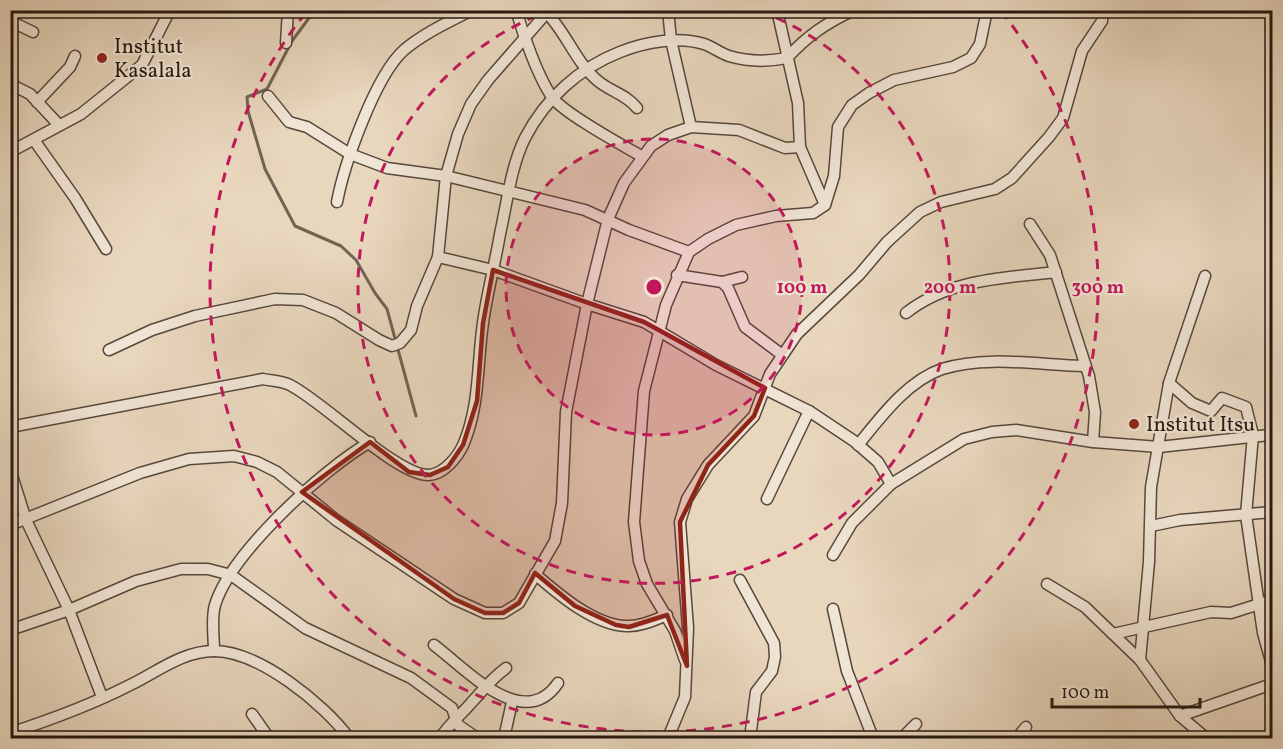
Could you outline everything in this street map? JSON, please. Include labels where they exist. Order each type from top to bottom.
[{"type":"street","points":[[10,152],[81,114],[142,65],[170,10]]},
{"type":"street","points":[[286,43],[288,10]]},
{"type":"street","points":[[337,202],[344,167],[383,80],[402,52],[427,34],[472,10]]},
{"type":"street","points":[[516,10],[526,40],[552,98],[595,129],[641,156]]},
{"type":"street","points":[[668,10],[671,40],[691,127]]},
{"type":"street","points":[[777,10],[798,103],[800,147],[825,206]]},
{"type":"street","points":[[10,427],[263,379],[287,383],[303,392],[409,472],[430,475],[448,467],[463,445],[477,401],[483,323],[509,190],[523,141],[537,115],[552,98],[585,69],[620,52],[646,44],[671,40],[704,44],[728,56],[753,62],[787,58],[808,35],[854,10]]},
{"type":"street","points":[[687,666],[667,615],[646,584],[639,561],[634,522],[644,391],[666,305],[677,275],[689,252],[708,239],[736,225],[776,216],[813,213],[825,206],[834,176],[838,127],[852,105],[894,80],[953,67],[970,58],[980,44],[987,10]]},
{"type":"street","points":[[668,738],[685,698],[688,628],[680,522],[687,499],[703,474],[753,416],[781,354],[797,334],[860,275],[887,242],[920,212],[941,202],[995,189],[1012,178],[1063,118],[1073,90],[1082,51],[1102,21],[1103,10]]},
{"type":"street","points":[[109,350],[152,330],[195,316],[275,299],[303,300],[336,313],[379,340],[396,344],[411,330],[417,306],[438,257],[446,176],[458,134],[471,104],[488,80],[526,40],[546,11],[585,69],[601,84],[627,96],[636,108]]},
{"type":"street","points":[[10,21],[33,32]]},
{"type":"street","points":[[37,102],[70,67],[75,56]]},
{"type":"street","points":[[10,84],[23,89],[59,125]]},
{"type":"street","points":[[268,96],[289,122],[307,127],[351,154],[387,168],[446,176],[585,210],[629,230],[689,252]]},
{"type":"street","points":[[10,525],[140,473],[189,459],[234,456],[257,462],[277,472],[336,520],[454,599],[485,613],[503,613],[519,603],[555,541],[562,503],[566,412],[587,304],[608,219],[624,183],[641,156],[668,135],[691,127],[739,130],[785,148],[800,147]]},
{"type":"street","points":[[34,140],[75,198],[106,249]]},
{"type":"street","points":[[1030,224],[1040,243],[1047,249],[1056,272],[1094,396],[1093,442]]},
{"type":"street","points":[[438,257],[493,270],[587,304],[644,321],[660,333],[716,365],[809,411],[878,462],[891,484]]},
{"type":"street","points":[[906,314],[948,288],[990,279],[1056,272]]},
{"type":"street","points":[[677,275],[722,282],[742,277]]},
{"type":"street","points":[[1140,660],[1151,526],[1151,487],[1168,383],[1205,276]]},
{"type":"street","points":[[722,282],[728,288],[745,327],[781,354]]},
{"type":"street","points":[[858,445],[884,413],[914,386],[942,369],[993,363],[1084,366]]},
{"type":"street","points":[[1168,383],[1192,403],[1211,411],[1222,398],[1246,407],[1253,435],[1246,515],[1258,604],[1272,665]]},
{"type":"street","points":[[767,499],[809,411]]},
{"type":"street","points":[[833,555],[852,523],[891,484],[964,439],[992,432],[1016,430],[1093,442],[1159,447],[1269,435],[1272,431]]},
{"type":"street","points":[[214,651],[214,607],[231,575],[257,541],[302,492],[349,454],[370,442]]},
{"type":"street","points":[[10,469],[26,520],[69,610],[102,697]]},
{"type":"street","points":[[1151,526],[1180,520],[1272,512]]},
{"type":"street","points":[[10,630],[69,610],[136,581],[181,569],[208,568],[231,575],[305,628],[411,678],[452,708],[463,731],[477,738]]},
{"type":"street","points":[[534,574],[555,593],[616,625],[629,627],[667,615]]},
{"type":"street","points":[[740,580],[774,643],[775,657],[772,671],[756,692],[750,738]]},
{"type":"street","points":[[1047,584],[1085,607],[1140,660],[1180,716],[1206,738]]},
{"type":"street","points":[[1113,634],[1211,612],[1232,613],[1272,600]]},
{"type":"street","points":[[833,609],[847,671],[873,738]]},
{"type":"street","points":[[434,645],[512,702],[535,702],[545,699],[558,683]]},
{"type":"street","points":[[10,733],[128,686],[184,656],[214,651],[240,656],[277,674],[317,702],[349,738]]},
{"type":"street","points":[[440,738],[455,717],[472,702],[485,684],[506,668]]},
{"type":"street","points":[[1180,716],[1272,684]]},
{"type":"street","points":[[504,738],[512,702]]},
{"type":"street","points":[[252,714],[269,738]]},
{"type":"street","points":[[902,738],[916,724]]},
{"type":"street","points":[[1017,738],[1026,727]]},
{"type":"highlighted area","points":[[493,270],[644,322],[765,388],[754,416],[708,465],[680,522],[687,666],[667,615],[629,627],[616,625],[575,606],[535,573],[519,603],[503,613],[485,613],[454,599],[302,492],[370,442],[409,472],[430,475],[448,467],[463,445],[477,401],[483,323]]},
{"type":"waterway","points":[[315,10],[292,41],[267,89],[247,97],[248,111],[265,169],[295,226],[341,246],[356,260],[387,309],[416,416]]},
{"type":"place","name":"Institut Kasalala","points":[[102,58]]},
{"type":"place","name":"Institut Itsu","points":[[1134,424]]}]
